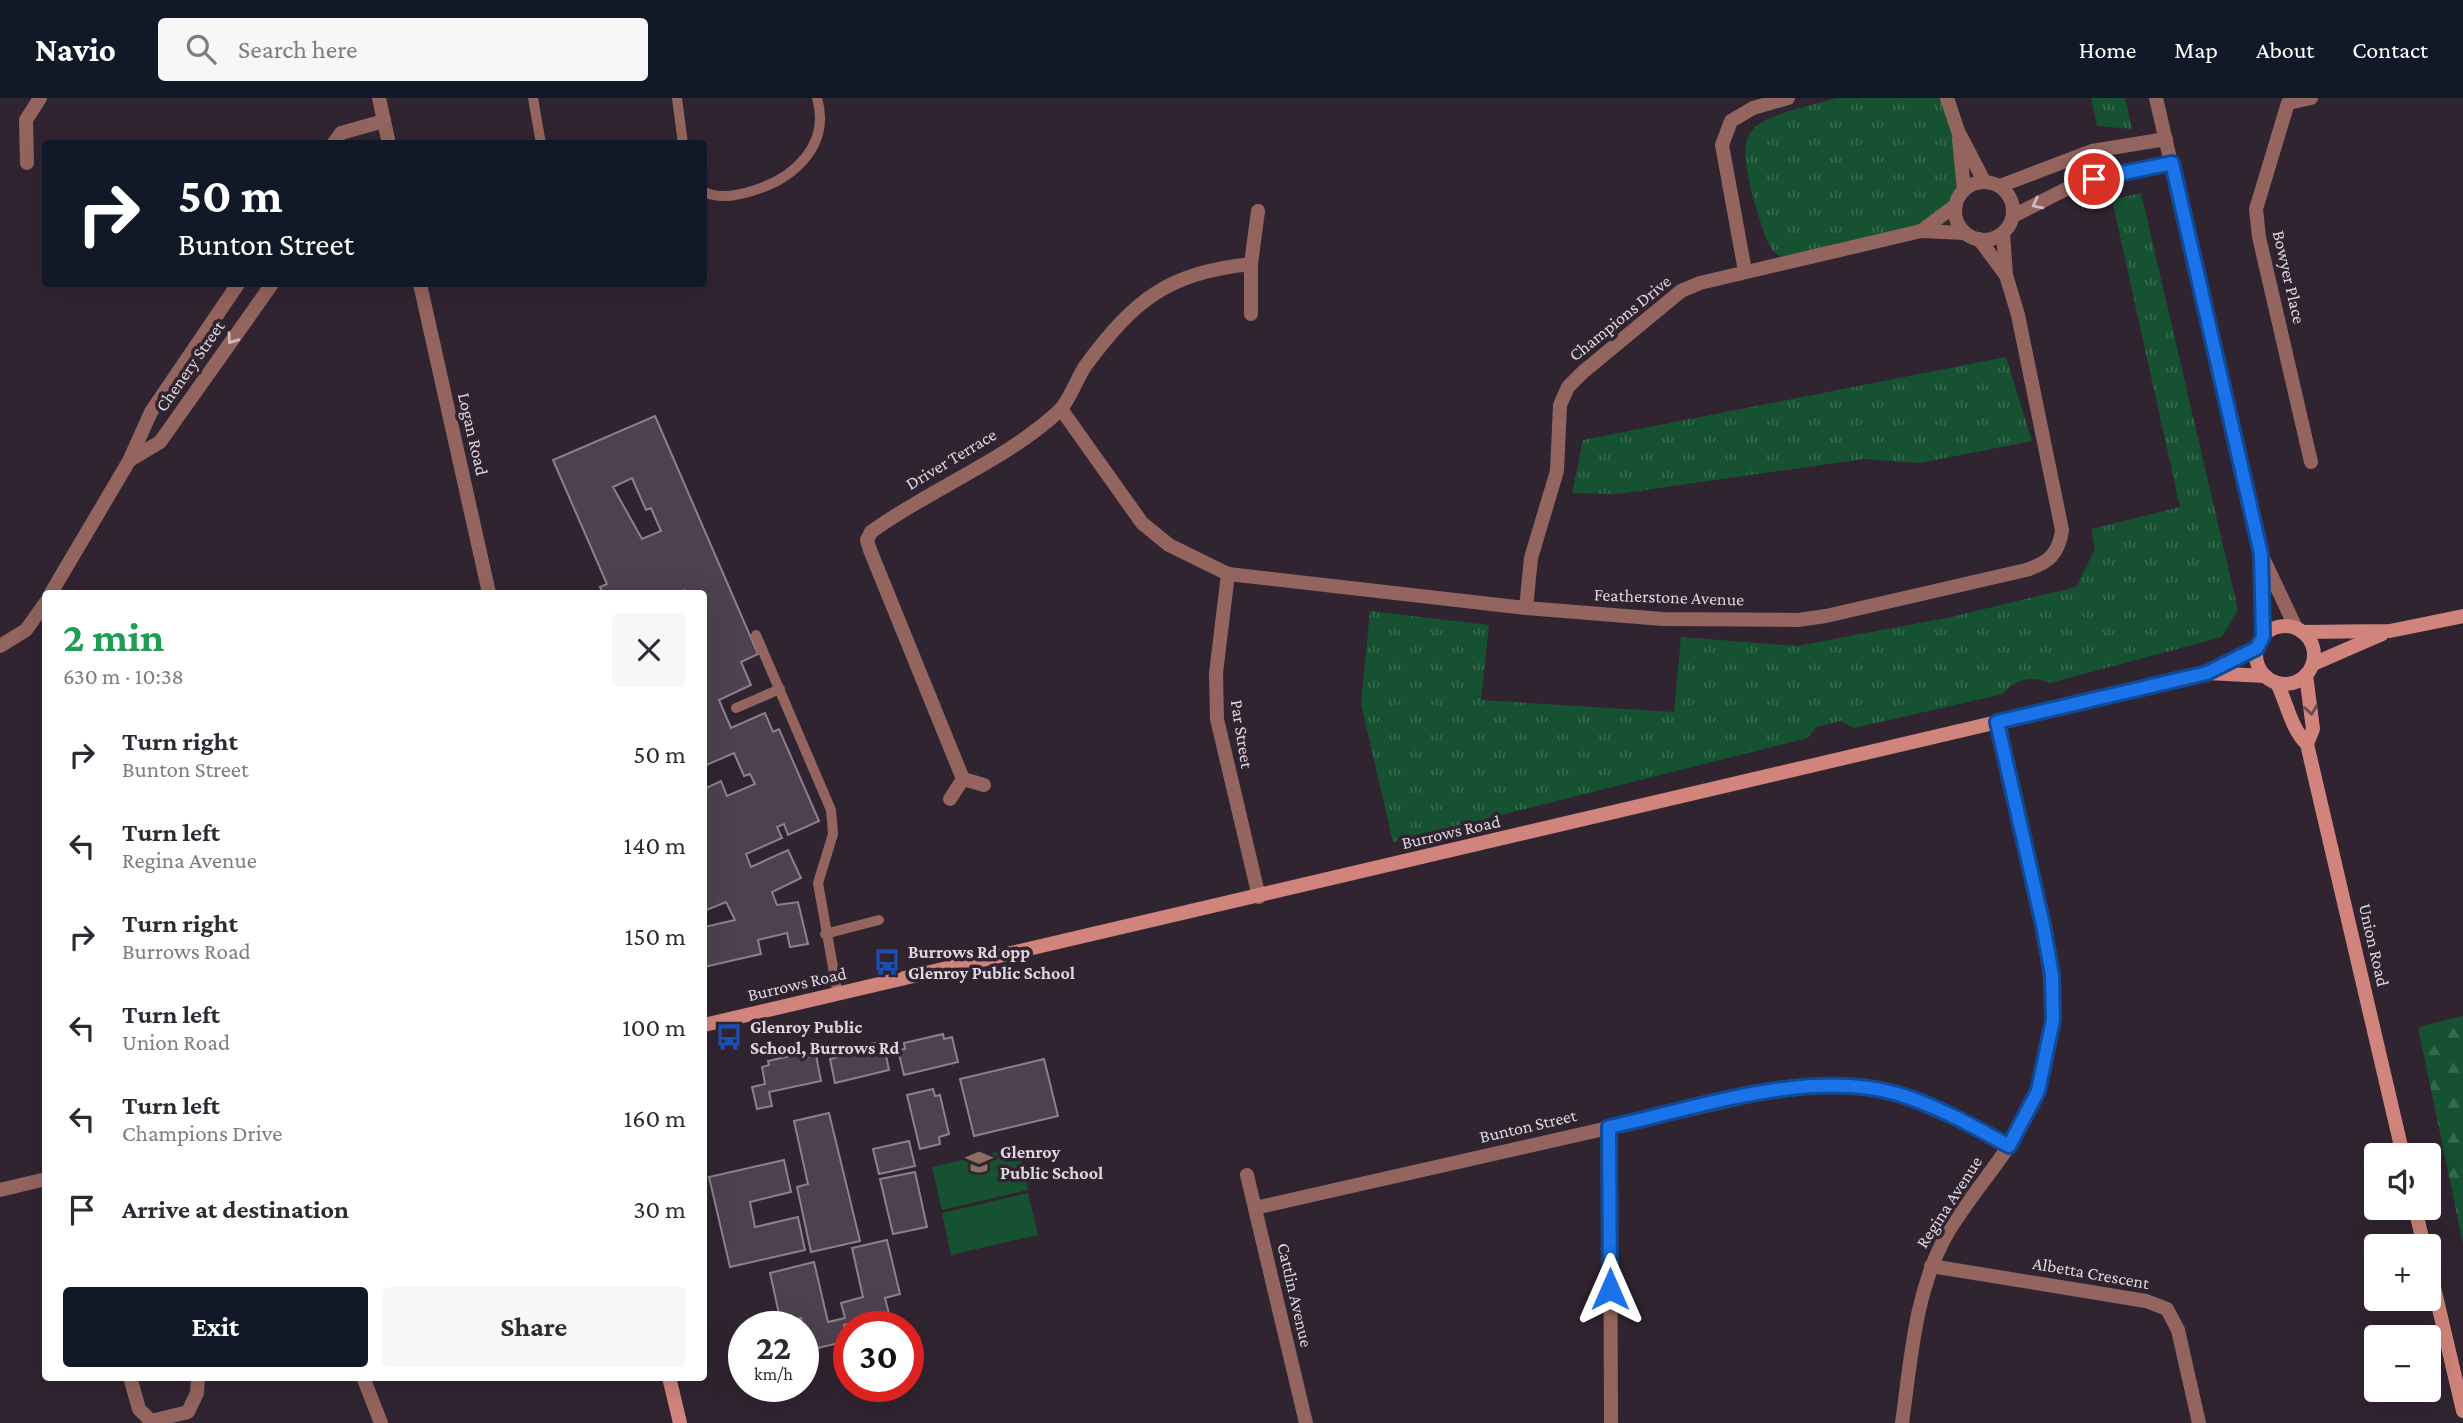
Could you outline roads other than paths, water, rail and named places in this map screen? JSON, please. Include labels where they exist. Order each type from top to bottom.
[{"type":"main road","points":[[2390,631],[2309,669],[2295,682],[2271,679],[2257,663],[2260,642],[2278,627],[2299,630],[2390,631],[2463,616]]},
{"type":"main road","points":[[2299,630],[2312,646],[2309,669]]},
{"type":"main road","name":"Burrows Road","points":[[707,1024],[2207,673],[2260,642]]},
{"type":"main road","name":"Union Road","points":[[2307,744],[2313,729],[2309,669]]},
{"type":"main road","name":"Burrows Road","points":[[2207,673],[2271,679]]},
{"type":"main road","name":"Union Road","points":[[2271,679],[2290,707],[2297,734],[2307,744],[2400,1143]]},
{"type":"main road","points":[[2440,1311],[2463,1411]]},
{"type":"main road","points":[[670,1381],[680,1423]]},
{"type":"street","points":[[27,163],[26,120],[40,98]]},
{"type":"street","points":[[379,98],[388,140]]},
{"type":"street","points":[[1745,271],[1722,145],[1731,121],[1753,108],[1788,98]]},
{"type":"street","points":[[1947,98],[1958,131],[1984,181]]},
{"type":"street","points":[[2156,98],[2261,554],[2260,642]]},
{"type":"street","name":"Bowyer Place","points":[[2311,98],[2286,100],[2256,209],[2259,237],[2311,462]]},
{"type":"street","points":[[337,140],[341,133],[384,121]]},
{"type":"street","points":[[1958,131],[1964,190],[1956,205],[1959,225],[1972,236],[1995,238],[2003,233],[2013,216],[2080,183],[2172,163]]},
{"type":"street","points":[[2000,186],[2092,151],[2166,139]]},
{"type":"street","points":[[1964,190],[1984,181],[2000,186],[2011,199],[2013,216]]},
{"type":"street","name":"Champions Drive","points":[[1921,231],[1956,205]]},
{"type":"street","points":[[1251,314],[1251,264],[1258,211]]},
{"type":"street","name":"Champions Drive","points":[[1526,608],[1531,558],[1557,471],[1560,405],[1568,387],[1681,291],[1745,271],[1921,231],[1972,236]]},
{"type":"street","name":"Featherstone Avenue","points":[[1061,409],[1142,523],[1169,545],[1228,574],[1526,608],[1663,619],[1798,620],[1956,587],[2046,563],[2060,545],[2062,530],[2018,316],[2006,275],[2003,233]]},
{"type":"street","name":"Featherstone Avenue","points":[[1972,236],[2006,275]]},
{"type":"street","name":"Driver Terrace","points":[[963,779],[867,540],[878,527],[993,456],[1061,409],[1083,368],[1135,307],[1162,287],[1195,272],[1229,265],[1251,264]]},
{"type":"street","name":"Chenery Street","points":[[53,590],[129,461],[151,412],[236,287]]},
{"type":"street","name":"Chenery Street","points":[[129,461],[160,442],[270,287]]},
{"type":"street","name":"Logan Road","points":[[421,287],[488,590]]},
{"type":"street","points":[[2261,554],[2299,630]]},
{"type":"street","name":"Par Street","points":[[1228,574],[1216,673],[1217,719],[1259,897]]},
{"type":"street","points":[[0,646],[26,630],[42,608]]},
{"type":"street","name":"Regina Avenue","points":[[1902,1423],[1915,1333],[1931,1266],[1947,1234],[2009,1146],[2038,1091],[2053,1020],[2052,975],[2043,925],[1997,722]]},
{"type":"street","points":[[950,799],[963,779],[984,785]]},
{"type":"street","name":"Bunton Street","points":[[1255,1208],[1767,1092],[1832,1084],[1896,1094],[1956,1117],[2009,1146]]},
{"type":"street","points":[[1609,1127],[1611,1423]]},
{"type":"street","name":"Cattlin Avenue","points":[[1247,1175],[1306,1423]]},
{"type":"street","points":[[0,1190],[42,1180]]},
{"type":"street","name":"Albetta Crescent","points":[[1931,1266],[2146,1301],[2167,1309],[2178,1330],[2199,1423]]},
{"type":"street","points":[[131,1381],[139,1409],[151,1421],[188,1412],[197,1393],[198,1381]]},
{"type":"street","points":[[365,1381],[382,1423]]},
{"type":"lane","points":[[533,98],[540,140]]},
{"type":"lane","points":[[677,98],[682,140]]},
{"type":"lane","points":[[707,194],[714,197],[736,196],[787,177],[802,164],[813,148],[819,121],[817,98]]},
{"type":"lane","points":[[756,635],[828,800],[834,824],[818,883],[838,995]]},
{"type":"lane","points":[[736,708],[780,689]]},
{"type":"lane","points":[[825,934],[879,920]]},
{"type":"place","name":"Burrows Rd opp Glenroy Public School","points":[[887,962]]},
{"type":"place","name":"Glenroy Public School, Burrows Rd","points":[[729,1037]]},
{"type":"place","name":"Glenroy Public School","points":[[979,1162]]}]
